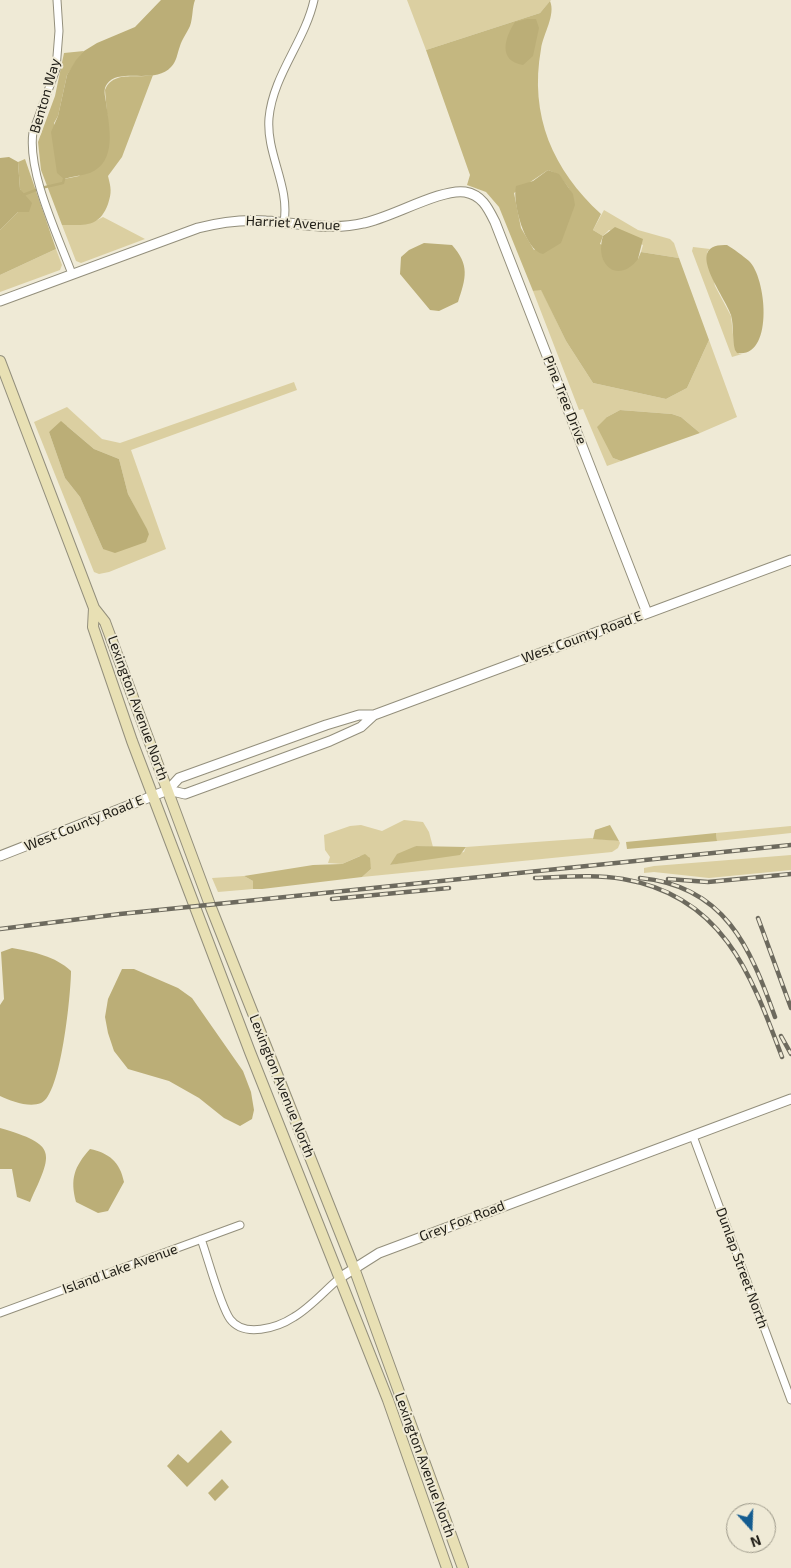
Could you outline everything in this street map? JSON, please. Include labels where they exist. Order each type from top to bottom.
[{"type":"main road","name":"Lexington Avenue North","points":[[0,361],[94,608],[106,622],[210,905],[354,1268],[463,1568]]},
{"type":"main road","name":"Lexington Avenue North","points":[[94,608],[93,627],[153,795],[252,1058],[341,1277],[388,1400],[447,1568]]},
{"type":"street","name":"Benton Way","points":[[57,0],[59,32],[56,69],[33,132],[32,144],[36,172],[72,274]]},
{"type":"street","points":[[284,222],[285,192],[271,148],[269,118],[279,81],[303,31],[314,0]]},
{"type":"street","name":"Harriet Avenue","points":[[0,301],[217,223],[252,220],[308,226],[345,226],[384,218],[452,192],[473,194]]},
{"type":"street","name":"Pine Tree Drive","points":[[473,194],[486,203],[496,222],[647,613]]},
{"type":"street","name":"West County Road E","points":[[0,856],[168,790],[179,778],[196,771],[326,725],[359,715],[374,715],[791,560]]},
{"type":"street","name":"West County Road E","points":[[168,790],[185,794],[330,741],[361,727],[374,715]]},
{"type":"street","name":"Grey Fox Road","points":[[201,1239],[226,1313],[235,1325],[247,1330],[263,1329],[293,1318],[341,1277],[367,1259],[396,1246],[791,1099]]},
{"type":"street","name":"Dunlap Street North","points":[[693,1136],[791,1400]]},
{"type":"street","name":"Island Lake Avenue","points":[[0,1313],[240,1225]]},
{"type":"shaded area","points":[[161,0],[195,0],[190,26],[181,43],[175,62],[164,72],[156,75],[120,77],[113,79],[107,84],[105,93],[110,142],[105,160],[99,168],[90,173],[64,179],[57,173],[51,132],[58,116],[67,75],[84,51],[97,43],[135,27]]},
{"type":"shaded area","points":[[407,0],[551,0],[540,13],[426,50]]},
{"type":"shaded area","points":[[550,1],[551,12],[542,43],[538,74],[542,119],[548,140],[558,160],[584,197],[601,214],[593,230],[603,236],[600,244],[638,259],[641,252],[679,258],[709,340],[687,388],[666,399],[593,383],[566,341],[541,290],[533,291],[499,207],[486,192],[467,185],[470,175],[426,50],[540,13]],"holes":[[[548,170],[560,177],[568,187],[573,206],[570,214],[557,230],[534,250],[521,228],[514,193]]]},
{"type":"shaded area","points":[[536,19],[539,28],[533,56],[523,65],[509,59],[506,54],[506,41],[515,22]]},
{"type":"shaded area","points":[[84,51],[67,75],[58,116],[54,123],[64,179],[79,176],[109,137],[105,90],[109,84],[113,80],[126,76],[153,75],[122,157],[108,176],[111,193],[104,212],[96,221],[90,224],[62,225],[41,170],[38,142],[55,96],[64,53]]},
{"type":"shaded area","points":[[9,157],[18,162],[20,189],[32,203],[29,212],[18,212],[0,230],[0,158]]},
{"type":"shaded area","points":[[25,159],[56,249],[0,275],[0,230],[18,212],[23,195],[20,189],[18,162]]},
{"type":"shaded area","points":[[548,170],[559,174],[573,194],[575,205],[561,243],[543,254],[537,251],[525,235],[518,214],[515,193],[516,186],[533,181]]},
{"type":"shaded area","points":[[604,210],[638,230],[670,239],[674,243],[679,258],[641,252],[643,245],[609,230],[603,236],[593,230]]},
{"type":"shaded area","points":[[103,217],[145,239],[81,263],[76,261],[62,225],[78,225]]},
{"type":"shaded area","points":[[615,227],[643,239],[638,259],[630,267],[616,271],[605,263],[601,246],[603,236]]},
{"type":"shaded area","points":[[424,243],[452,245],[458,252],[464,265],[463,286],[458,302],[439,311],[430,310],[400,274],[401,257],[409,250]]},
{"type":"shaded area","points":[[727,245],[749,261],[755,270],[763,299],[764,316],[762,331],[757,344],[749,351],[737,353],[735,350],[731,315],[715,284],[707,262],[708,253],[714,247]]},
{"type":"shaded area","points":[[693,247],[710,249],[707,252],[715,286],[731,316],[734,344],[739,354],[742,354],[732,357],[692,251]]},
{"type":"shaded area","points":[[56,249],[62,265],[60,270],[0,292],[0,275]]},
{"type":"shaded area","points":[[541,289],[566,341],[593,383],[666,399],[687,388],[709,340],[737,417],[700,433],[681,417],[672,414],[620,410],[607,417],[613,458],[621,461],[607,466],[583,409],[579,410],[533,291]]},
{"type":"shaded area","points":[[294,382],[297,390],[131,450],[166,549],[109,572],[99,574],[94,572],[34,422],[67,407],[102,439],[120,443]],"holes":[[[67,426],[94,449],[119,459],[128,494],[149,534],[103,549],[80,497],[65,478],[49,432]]]},
{"type":"shaded area","points":[[620,410],[672,414],[681,417],[700,433],[621,461],[613,458],[597,427],[607,417]]},
{"type":"shaded area","points":[[61,421],[94,449],[119,459],[128,494],[149,534],[146,542],[115,553],[103,549],[80,497],[65,478],[49,432]]},
{"type":"shaded area","points":[[404,820],[423,822],[429,832],[433,847],[416,846],[390,865],[464,852],[466,847],[591,838],[619,841],[620,843],[618,848],[612,852],[362,877],[371,869],[368,856],[360,856],[342,864],[328,863],[330,857],[325,850],[324,835],[350,826],[361,825],[382,831]]},
{"type":"shaded area","points":[[610,825],[619,841],[593,839],[595,830]]},
{"type":"shaded area","points":[[791,826],[791,833],[717,841],[716,833]]},
{"type":"shaded area","points":[[716,833],[717,841],[627,849],[626,842]]},
{"type":"shaded area","points":[[416,846],[466,847],[460,855],[390,865],[397,854]]},
{"type":"shaded area","points":[[365,854],[370,858],[371,869],[362,877],[253,889],[253,881],[244,876],[313,865],[342,864]]},
{"type":"shaded area","points":[[791,855],[791,870],[709,878],[654,872],[644,873],[644,868],[654,866]]},
{"type":"shaded area","points":[[244,876],[253,881],[253,889],[218,892],[212,878]]},
{"type":"shaded area","points":[[12,948],[51,958],[71,971],[64,1043],[54,1083],[48,1096],[41,1103],[31,1105],[0,1096],[0,1005],[4,999],[1,952]]},
{"type":"shaded area","points":[[122,969],[134,969],[178,988],[192,998],[243,1071],[251,1092],[254,1110],[252,1119],[240,1126],[224,1118],[199,1098],[169,1081],[128,1069],[114,1051],[105,1017],[108,999]]},
{"type":"shaded area","points":[[0,1128],[32,1140],[41,1146],[45,1153],[46,1161],[43,1172],[30,1202],[17,1197],[12,1169],[0,1169]]},
{"type":"shaded area","points":[[90,1149],[103,1153],[113,1160],[122,1175],[124,1182],[108,1211],[98,1213],[76,1202],[73,1187],[75,1174],[80,1162]]},
{"type":"shaded area","points":[[221,1430],[232,1442],[187,1487],[167,1466],[178,1454],[188,1463]]},
{"type":"shaded area","points":[[222,1479],[229,1487],[215,1501],[208,1493]]},
{"type":"waterway","points":[[23,195],[41,188],[63,183],[64,179]]},
{"type":"railway","points":[[0,929],[120,914],[791,845]]},
{"type":"railway","points":[[668,879],[708,882],[791,874]]},
{"type":"railway","points":[[535,878],[612,877],[657,888],[686,902],[709,921],[728,943],[758,997],[782,1057]]},
{"type":"railway","points":[[640,878],[669,883],[693,893],[713,907],[730,924],[744,944],[766,991],[775,1017]]},
{"type":"railway","points":[[332,899],[449,888]]},
{"type":"railway","points":[[758,918],[791,1008]]},
{"type":"railway","points":[[781,1036],[791,1054]]}]
